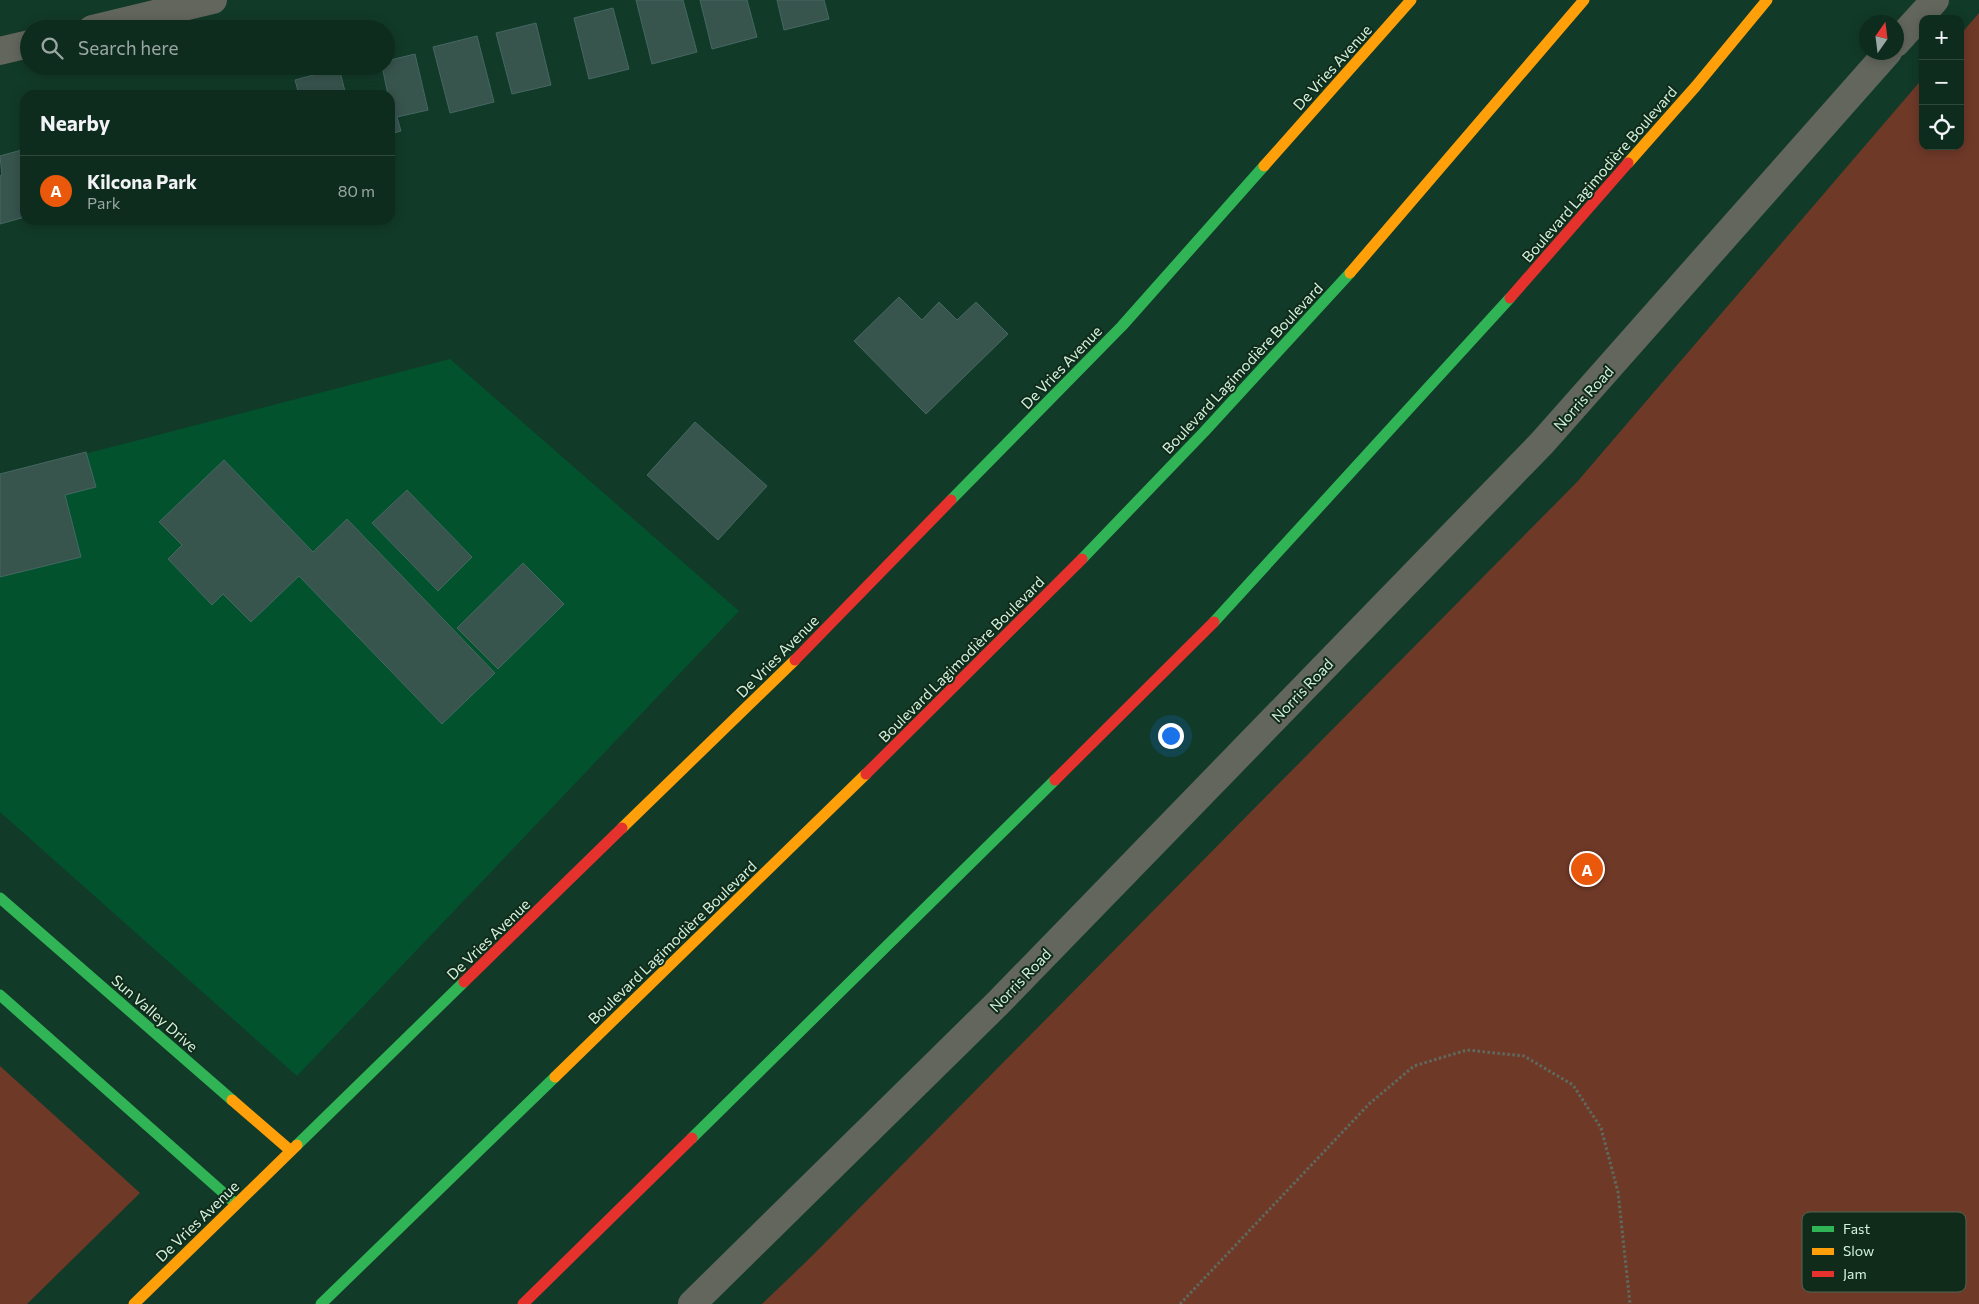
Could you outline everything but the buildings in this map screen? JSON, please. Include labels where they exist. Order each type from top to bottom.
[{"type":"main road","name":"De Vries Avenue","points":[[134,1304],[795,660],[1122,326],[1411,0]]},
{"type":"main road","name":"Boulevard Lagimodière Boulevard","points":[[322,1304],[929,712],[1207,430],[1332,293],[1469,137],[1584,0]]},
{"type":"main road","name":"Boulevard Lagimodière Boulevard","points":[[523,1304],[1212,626],[1516,291],[1696,86],[1767,0]]},
{"type":"main road","name":"Sun Valley Drive","points":[[0,898],[291,1151]]},
{"type":"main road","points":[[0,995],[236,1204]]},
{"type":"street","points":[[130,20],[213,0]]},
{"type":"street","points":[[1904,34],[1935,0]]},
{"type":"street","points":[[0,51],[20,46]]},
{"type":"street","name":"Norris Road","points":[[692,1304],[998,1002],[1542,443],[1881,60]]},
{"type":"path","points":[[1180,1304],[1369,1104],[1414,1066],[1467,1050],[1524,1056],[1574,1085],[1601,1128],[1618,1192],[1630,1304]]},
{"type":"shaded area","points":[[1979,13],[1979,1304],[762,1304],[812,1256],[1577,482],[1919,83],[1919,150],[1964,150],[1964,30]]},
{"type":"shaded area","points":[[450,359],[739,611],[297,1076],[0,812],[0,476]]},
{"type":"shaded area","points":[[0,1066],[140,1193],[27,1304],[0,1304]]},
{"type":"traffic: fast","points":[[951,500],[1122,326],[1264,166]]},
{"type":"traffic: fast","points":[[1082,559],[1204,432],[1350,273]]},
{"type":"traffic: fast","points":[[1214,622],[1510,298]]},
{"type":"traffic: fast","points":[[692,1138],[1055,780]]},
{"type":"traffic: fast","points":[[0,898],[232,1100]]},
{"type":"traffic: fast","points":[[297,1145],[464,982]]},
{"type":"traffic: fast","points":[[0,995],[236,1204]]},
{"type":"traffic: fast","points":[[321,1304],[555,1077]]},
{"type":"traffic: slow","points":[[1264,166],[1411,0]]},
{"type":"traffic: slow","points":[[1350,273],[1584,0]]},
{"type":"traffic: slow","points":[[1628,163],[1696,86],[1767,0]]},
{"type":"traffic: slow","points":[[622,828],[795,660]]},
{"type":"traffic: slow","points":[[555,1077],[866,774]]},
{"type":"traffic: slow","points":[[232,1100],[291,1151]]},
{"type":"traffic: slow","points":[[134,1304],[297,1145]]},
{"type":"traffic: jam","points":[[1510,298],[1628,163]]},
{"type":"traffic: jam","points":[[795,660],[951,500]]},
{"type":"traffic: jam","points":[[866,774],[1082,559]]},
{"type":"traffic: jam","points":[[1055,780],[1214,622]]},
{"type":"traffic: jam","points":[[464,982],[622,828]]},
{"type":"traffic: jam","points":[[523,1304],[692,1138]]},
{"type":"place","name":"Kilcona Park","points":[[1587,869]]}]
